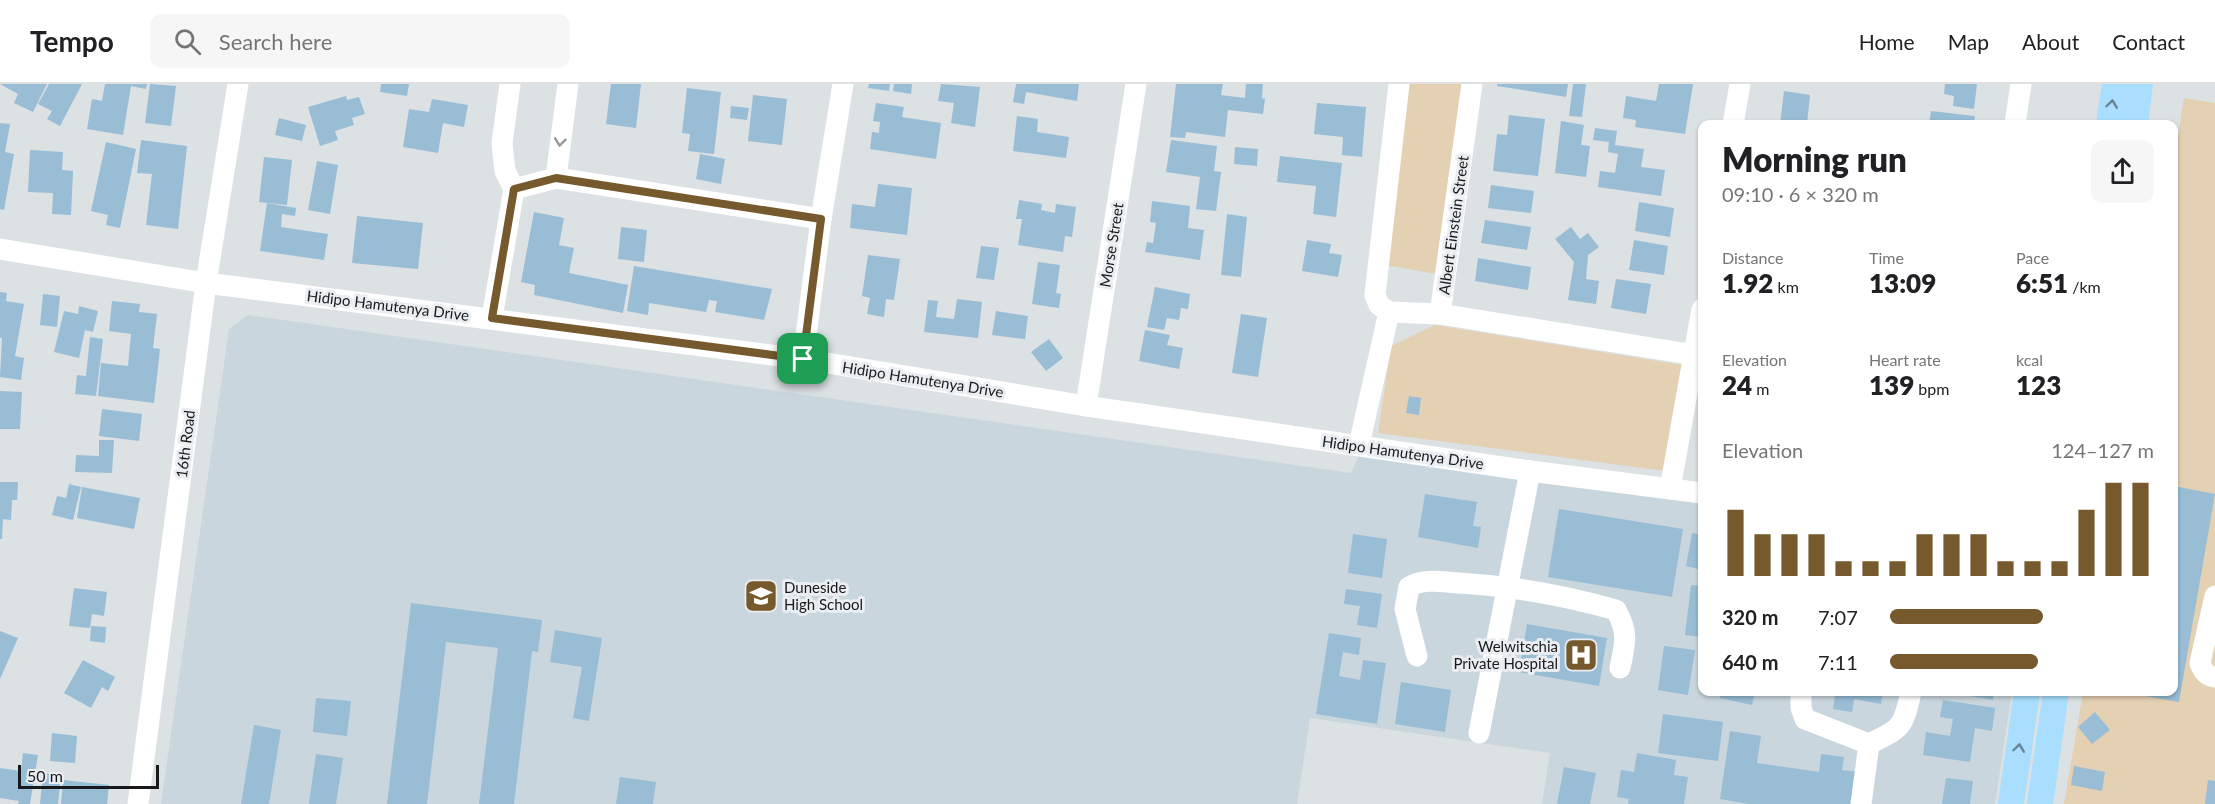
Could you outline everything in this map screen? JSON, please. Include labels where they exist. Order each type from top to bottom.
[{"type":"main road","points":[[2110,120],[2115,84]]},
{"type":"main road","points":[[2136,120],[2140,84]]},
{"type":"main road","points":[[2011,804],[2026,696]]},
{"type":"main road","points":[[2040,804],[2055,696]]},
{"type":"street","name":"16th Road","points":[[138,804],[206,283],[238,84]]},
{"type":"street","points":[[492,318],[514,189],[505,171],[502,143],[510,84]]},
{"type":"street","points":[[556,178],[568,84]]},
{"type":"street","points":[[803,359],[821,219],[843,84]]},
{"type":"street","name":"Morse Street","points":[[1086,406],[1136,84]]},
{"type":"street","points":[[1359,446],[1389,312],[1379,305],[1375,295],[1399,84]]},
{"type":"street","name":"Albert Einstein Street","points":[[1389,312],[1440,314],[1472,84]]},
{"type":"street","points":[[1734,120],[1740,84]]},
{"type":"street","points":[[2016,120],[2021,84]]},
{"type":"street","points":[[514,189],[556,178],[821,219]]},
{"type":"street","name":"Hidipo Hamutenya Drive","points":[[0,249],[206,283],[803,359],[1086,406],[1530,471],[1698,492]]},
{"type":"street","points":[[1440,314],[1695,355]]},
{"type":"street","points":[[1670,489],[1698,335]]},
{"type":"street","points":[[1479,733],[1530,471]]},
{"type":"street","points":[[1417,656],[1405,609],[1409,587],[1418,581],[1507,586],[1570,597],[1616,610],[1623,623],[1626,639],[1620,668]]},
{"type":"street","points":[[2215,596],[2200,663],[2203,671],[2215,677]]},
{"type":"street","points":[[1801,696],[1801,708],[1805,719],[1869,744],[1893,732],[1905,720],[1910,696]]},
{"type":"street","points":[[1860,804],[1869,744]]},
{"type":"shaded area","points":[[1409,84],[1462,84],[1437,274],[1385,265]]},
{"type":"shaded area","points":[[2184,98],[2215,103],[2215,804],[2064,804],[2082,696],[2178,696],[2178,136]]},
{"type":"shaded area","name":"Duneside High School","points":[[248,315],[1351,473],[1366,440],[1698,489],[1698,696],[2011,696],[1995,804],[1542,804],[1550,753],[1310,718],[1297,804],[161,804],[229,329]]},
{"type":"shaded area","points":[[1435,325],[1682,365],[1665,471],[1378,433],[1391,346]]},
{"type":"building","points":[[0,84],[47,84],[33,112],[14,103],[18,94]]},
{"type":"building","points":[[49,84],[82,84],[60,126],[47,119],[52,111],[38,104]]},
{"type":"building","points":[[105,84],[147,84],[146,89],[131,86],[123,135],[87,129],[92,99],[102,101]]},
{"type":"building","points":[[150,84],[176,86],[171,126],[145,123]]},
{"type":"building","points":[[381,84],[409,84],[407,96],[380,92]]},
{"type":"building","points":[[611,84],[641,84],[636,128],[606,124]]},
{"type":"building","points":[[869,84],[890,84],[889,91],[868,88]]},
{"type":"building","points":[[894,84],[912,84],[911,94],[893,91]]},
{"type":"building","points":[[941,84],[980,87],[975,127],[951,123],[954,103],[938,101]]},
{"type":"building","points":[[1016,84],[1079,84],[1077,101],[1026,92],[1024,104],[1013,102]]},
{"type":"building","points":[[1176,84],[1223,84],[1221,95],[1245,98],[1246,84],[1263,84],[1262,98],[1265,99],[1263,114],[1228,110],[1225,137],[1186,132],[1185,138],[1170,137]]},
{"type":"building","points":[[1497,84],[1568,84],[1566,97],[1497,86]]},
{"type":"building","points":[[1573,84],[1586,84],[1582,117],[1569,116]]},
{"type":"building","points":[[1659,84],[1693,84],[1685,134],[1635,127],[1636,120],[1623,118],[1626,96],[1656,101]]},
{"type":"building","points":[[1945,84],[1977,84],[1974,109],[1953,106],[1954,96],[1944,94]]},
{"type":"building","points":[[687,88],[721,92],[714,154],[688,151],[690,134],[682,133]]},
{"type":"building","points":[[1784,91],[1810,95],[1807,120],[1780,120]]},
{"type":"building","points":[[753,95],[787,99],[782,145],[748,141]]},
{"type":"building","points":[[346,96],[347,100],[359,97],[365,114],[352,118],[354,125],[335,131],[338,140],[320,146],[308,107]]},
{"type":"building","points":[[432,99],[468,105],[464,127],[443,123],[438,153],[403,147],[409,109],[429,112]]},
{"type":"building","points":[[876,103],[904,107],[902,117],[941,123],[936,159],[870,149],[872,132],[879,133],[880,122],[873,121]]},
{"type":"building","points":[[1317,103],[1366,107],[1362,157],[1342,155],[1343,137],[1314,134]]},
{"type":"building","points":[[731,106],[749,108],[747,120],[730,118]]},
{"type":"building","points":[[1931,111],[1975,116],[1974,120],[1930,120]]},
{"type":"building","points":[[1509,115],[1545,119],[1538,176],[1493,171],[1497,134],[1507,135]]},
{"type":"building","points":[[1017,116],[1038,119],[1037,132],[1069,137],[1066,158],[1013,151]]},
{"type":"building","points":[[279,118],[306,125],[302,141],[275,135]]},
{"type":"building","points":[[1561,121],[1584,125],[1581,145],[1590,146],[1586,177],[1555,173]]},
{"type":"building","points":[[0,123],[10,124],[5,152],[14,154],[4,210],[0,209]]},
{"type":"building","points":[[1595,128],[1617,131],[1615,145],[1644,149],[1641,167],[1665,170],[1661,196],[1598,187],[1600,171],[1615,173],[1618,154],[1608,152],[1609,142],[1593,140]]},
{"type":"building","points":[[141,140],[187,146],[178,229],[146,225],[152,174],[137,173]]},
{"type":"building","points":[[1171,140],[1217,146],[1214,171],[1221,172],[1216,211],[1196,209],[1200,177],[1166,172]]},
{"type":"building","points":[[106,142],[136,149],[120,228],[106,225],[108,215],[91,211]]},
{"type":"building","points":[[1235,147],[1258,149],[1257,166],[1234,164]]},
{"type":"building","points":[[30,150],[63,152],[62,170],[73,171],[71,215],[52,214],[53,193],[28,192]]},
{"type":"building","points":[[700,154],[725,159],[721,184],[696,179]]},
{"type":"building","points":[[1280,156],[1342,163],[1336,217],[1313,214],[1316,186],[1277,182]]},
{"type":"building","points":[[264,157],[292,160],[287,205],[259,202]]},
{"type":"building","points":[[317,161],[338,165],[330,214],[308,210]]},
{"type":"building","points":[[878,184],[912,188],[907,235],[850,228],[852,204],[875,207]]},
{"type":"building","points":[[1491,185],[1534,191],[1531,213],[1488,208]]},
{"type":"building","points":[[1019,200],[1042,204],[1041,210],[1055,213],[1056,204],[1076,207],[1072,237],[1065,236],[1063,252],[1018,245],[1022,219],[1016,219]]},
{"type":"building","points":[[1152,201],[1190,206],[1188,228],[1204,230],[1200,260],[1145,252],[1147,242],[1153,243],[1156,223],[1150,222]]},
{"type":"building","points":[[1639,202],[1674,208],[1670,237],[1635,231]]},
{"type":"building","points":[[267,203],[296,208],[295,216],[282,214],[281,227],[328,234],[324,260],[260,251]]},
{"type":"building","points":[[534,212],[564,218],[559,245],[574,248],[569,273],[628,285],[623,313],[534,295],[535,285],[521,282]]},
{"type":"building","points":[[1227,214],[1247,217],[1241,277],[1221,275]]},
{"type":"building","points":[[357,216],[423,223],[418,269],[352,263]]},
{"type":"building","points":[[1485,220],[1531,227],[1527,250],[1481,243]]},
{"type":"building","points":[[621,227],[647,230],[644,262],[618,259]]},
{"type":"building","points":[[1571,227],[1580,239],[1588,233],[1599,247],[1588,255],[1586,279],[1599,281],[1596,304],[1568,300],[1574,262],[1555,239]]},
{"type":"building","points":[[1307,240],[1331,244],[1329,253],[1342,255],[1338,277],[1302,271]]},
{"type":"building","points":[[1634,240],[1668,246],[1664,275],[1629,270]]},
{"type":"building","points":[[981,246],[999,248],[994,280],[976,278]]},
{"type":"building","points":[[868,255],[900,259],[894,300],[886,299],[884,317],[867,314],[870,298],[862,296]]},
{"type":"building","points":[[1478,258],[1531,267],[1528,290],[1475,281]]},
{"type":"building","points":[[1038,262],[1060,265],[1056,293],[1061,294],[1059,308],[1032,304]]},
{"type":"building","points":[[634,266],[772,289],[764,320],[715,312],[717,301],[709,300],[706,312],[649,303],[648,315],[627,311]]},
{"type":"building","points":[[1616,279],[1651,284],[1646,314],[1611,308]]},
{"type":"building","points":[[1155,287],[1190,294],[1188,309],[1181,308],[1179,320],[1167,318],[1164,330],[1147,327]]},
{"type":"building","points":[[0,292],[7,293],[6,301],[24,304],[15,356],[24,358],[21,380],[0,377],[2,338],[0,338]]},
{"type":"building","points":[[43,294],[60,296],[57,327],[40,325]]},
{"type":"building","points":[[957,299],[982,302],[978,338],[924,332],[928,300],[938,301],[936,317],[954,319]]},
{"type":"building","points":[[112,301],[140,304],[139,312],[157,314],[153,348],[160,349],[154,403],[98,396],[101,363],[128,366],[131,334],[109,331]]},
{"type":"building","points":[[79,306],[98,311],[93,332],[85,330],[79,358],[54,352],[64,311],[78,314]]},
{"type":"building","points":[[996,311],[1028,316],[1025,339],[992,335]]},
{"type":"building","points":[[1241,314],[1267,318],[1258,377],[1232,373]]},
{"type":"building","points":[[1145,330],[1170,335],[1167,345],[1183,348],[1179,369],[1139,361]]},
{"type":"building","points":[[90,337],[103,339],[96,396],[75,394],[77,375],[86,376]]},
{"type":"building","points":[[1049,339],[1063,358],[1046,371],[1031,352]]},
{"type":"building","points":[[0,391],[22,392],[20,429],[0,429]]},
{"type":"building","points":[[1409,396],[1421,398],[1419,415],[1406,413]]},
{"type":"building","points":[[102,409],[142,414],[139,441],[99,436]]},
{"type":"building","points":[[99,440],[114,440],[112,473],[75,472],[76,455],[99,456]]},
{"type":"building","points":[[0,482],[18,482],[17,500],[12,500],[11,520],[3,519],[2,539],[0,539]]},
{"type":"building","points":[[69,484],[81,487],[73,520],[52,515],[57,496],[66,498]]},
{"type":"building","points":[[82,487],[140,498],[134,529],[77,518]]},
{"type":"building","points":[[2178,487],[2215,494],[2179,702],[2145,696],[2178,696]]},
{"type":"building","points":[[1425,494],[1477,502],[1473,526],[1481,527],[1478,548],[1418,537]]},
{"type":"building","points":[[1559,509],[1683,529],[1672,597],[1548,577]]},
{"type":"building","points":[[1692,533],[1698,534],[1698,569],[1686,566]]},
{"type":"building","points":[[1353,534],[1387,539],[1382,578],[1348,573]]},
{"type":"building","points":[[1691,585],[1698,586],[1698,637],[1685,635]]},
{"type":"building","points":[[74,588],[107,592],[104,616],[92,614],[90,628],[69,626]]},
{"type":"building","points":[[1346,589],[1382,594],[1377,628],[1357,625],[1360,606],[1344,604]]},
{"type":"building","points":[[411,603],[542,620],[538,652],[532,651],[514,804],[479,804],[498,648],[446,642],[427,804],[387,804]]},
{"type":"building","points":[[1527,624],[1607,638],[1599,686],[1519,672]]},
{"type":"building","points":[[91,626],[106,627],[105,643],[90,641]]},
{"type":"building","points":[[555,630],[602,638],[589,721],[573,718],[582,667],[550,662]]},
{"type":"building","points":[[0,631],[18,638],[0,679]]},
{"type":"building","points":[[1329,633],[1361,638],[1359,655],[1343,652],[1339,676],[1360,680],[1363,660],[1386,663],[1377,724],[1316,714]]},
{"type":"building","points":[[1664,646],[1695,650],[1688,695],[1658,690]]},
{"type":"building","points":[[83,660],[115,677],[108,691],[102,687],[91,708],[64,693]]},
{"type":"building","points":[[1401,682],[1451,690],[1445,732],[1395,724]]},
{"type":"building","points":[[1720,696],[1754,696],[1752,705],[1720,698]]},
{"type":"building","points":[[1835,696],[1882,696],[1881,704],[1854,699],[1852,712],[1833,709]]},
{"type":"building","points":[[1970,696],[1994,696],[1993,700]]},
{"type":"building","points":[[316,698],[351,701],[347,736],[313,732]]},
{"type":"building","points":[[1943,700],[1995,708],[1992,731],[1975,728],[1970,762],[1923,755],[1926,732],[1950,736],[1953,719],[1940,717]]},
{"type":"building","points":[[2095,712],[2110,730],[2092,744],[2078,727]]},
{"type":"building","points":[[1663,714],[1723,722],[1718,761],[1658,753]]},
{"type":"building","points":[[254,725],[281,730],[269,804],[241,804]]},
{"type":"building","points":[[1730,731],[1761,736],[1757,763],[1819,772],[1821,754],[1844,757],[1842,770],[1860,772],[1856,804],[1748,804],[1720,799]]},
{"type":"building","points":[[52,733],[77,736],[75,763],[50,761]]},
{"type":"building","points":[[23,753],[38,755],[30,804],[18,804],[19,801],[0,798],[0,768],[21,771]]},
{"type":"building","points":[[1637,753],[1676,760],[1674,775],[1688,777],[1684,804],[1628,804],[1629,799],[1617,797],[1621,770],[1634,772]]},
{"type":"building","points":[[316,754],[343,758],[336,804],[309,804]]},
{"type":"building","points":[[2074,766],[2105,772],[2102,791],[2071,785]]},
{"type":"building","points":[[1564,767],[1596,773],[1590,804],[1557,804]]},
{"type":"building","points":[[43,773],[61,775],[58,804],[40,804]]},
{"type":"building","points":[[620,777],[656,782],[653,804],[616,804]]},
{"type":"building","points":[[1946,778],[1973,781],[1970,804],[1942,804]]},
{"type":"building","points":[[63,780],[109,785],[107,804],[61,804]]},
{"type":"building","points":[[2208,780],[2215,781],[2215,804],[2205,804]]},
{"type":"place","name":"Duneside High School","points":[[761,596]]},
{"type":"place","name":"Welwitschia Private Hospital","points":[[1581,655]]},
{"type":"route","points":[[556,178],[821,219],[803,359],[492,318],[514,189],[556,178]]}]
